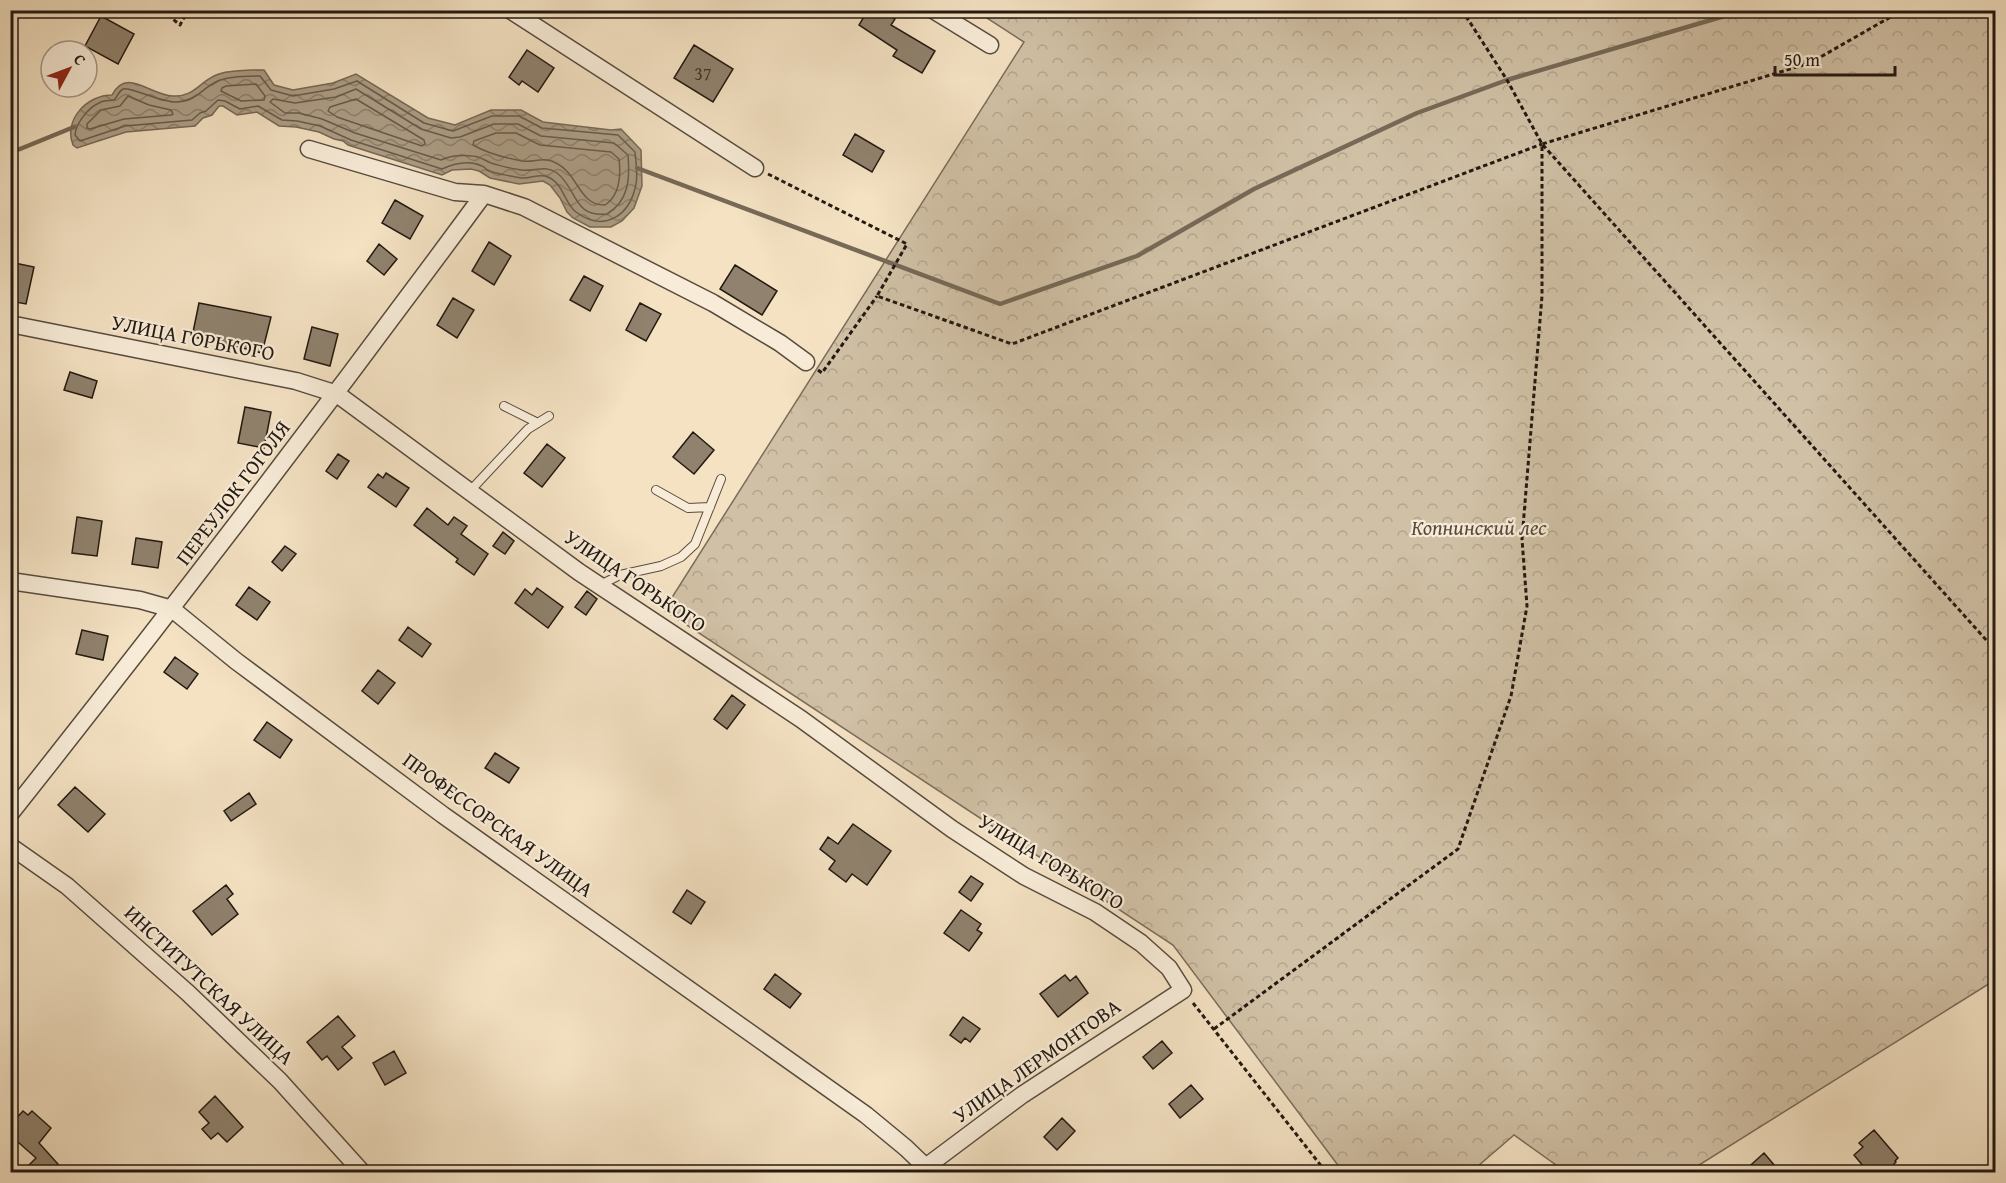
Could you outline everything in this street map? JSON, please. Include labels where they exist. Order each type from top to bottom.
[{"type":"street","points":[[510,10],[755,168]]},
{"type":"street","points":[[933,10],[990,45]]},
{"type":"street","points":[[309,149],[454,192],[484,194],[524,207],[713,303],[780,343],[806,362]]},
{"type":"street","name":"ПЕРЕУЛОК ГОГОЛЯ","points":[[10,814],[172,609],[337,394],[484,194]]},
{"type":"street","name":"УЛИЦА ГОРЬКОГО","points":[[10,324],[296,381],[337,394],[600,585],[801,719],[952,829],[1015,870],[1095,912],[1148,949],[1168,968],[1183,990]]},
{"type":"street","name":"ПРОФЕССОРСКАЯ УЛИЦА","points":[[10,581],[140,600],[172,609],[236,661],[443,814],[866,1115],[925,1171]]},
{"type":"street","name":"ИНСТИТУТСКАЯ УЛИЦА","points":[[10,846],[67,886],[188,993],[280,1081],[362,1173]]},
{"type":"street","name":"УЛИЦА ЛЕРМОНТОВА","points":[[925,1171],[1022,1095],[1183,990]]},
{"type":"lane","points":[[504,406],[538,423]]},
{"type":"lane","points":[[470,491],[528,429],[549,416]]},
{"type":"lane","points":[[600,585],[620,575],[661,566],[681,557],[695,544],[703,529],[721,479]]},
{"type":"lane","points":[[656,489],[688,508],[710,507]]},
{"type":"path","points":[[162,10],[180,25],[188,10]]},
{"type":"path","points":[[1462,10],[1507,80],[1542,144],[1995,651]]},
{"type":"path","points":[[877,296],[1012,344],[1542,144],[1810,63],[1894,15],[1920,10]]},
{"type":"path","points":[[1214,1029],[1458,849],[1511,696],[1527,606],[1522,539],[1542,296],[1542,144]]},
{"type":"path","points":[[755,168],[907,244],[877,296],[822,373],[806,362]]},
{"type":"path","points":[[1183,990],[1326,1173]]},
{"type":"green space","name":"Копнинский лес","points":[[976,11],[1995,11],[1995,980],[1688,1172],[1566,1172],[1514,1135],[1471,1172],[1343,1172],[1173,945],[664,610],[1024,42]]},
{"type":"water","points":[[264,70],[274,85],[293,90],[333,83],[356,74],[428,118],[455,125],[491,110],[521,110],[543,122],[611,130],[621,129],[641,150],[642,186],[634,208],[622,221],[611,227],[590,227],[573,218],[550,185],[543,181],[519,184],[490,178],[471,169],[452,170],[442,175],[348,145],[319,132],[279,126],[257,112],[237,115],[223,106],[219,106],[212,115],[203,118],[195,126],[126,132],[77,148],[73,145],[71,127],[79,111],[94,99],[112,95],[124,83],[139,85],[164,95],[180,96],[191,92],[218,74]]},
{"type":"building","points":[[868,10],[880,10],[895,19],[891,25],[935,51],[922,73],[893,56],[897,50],[859,25]]},
{"type":"building","points":[[101,16],[134,34],[118,64],[99,54],[99,39],[89,39]]},
{"type":"building","points":[[694,45],[733,69],[713,102],[674,78]]},
{"type":"building","points":[[527,50],[554,68],[538,92],[522,81],[519,85],[509,77]]},
{"type":"building","points":[[855,134],[884,151],[872,172],[843,155]]},
{"type":"building","points":[[395,200],[423,216],[410,239],[382,223]]},
{"type":"building","points":[[489,242],[511,256],[494,285],[472,271]]},
{"type":"building","points":[[379,244],[397,259],[384,275],[367,261]]},
{"type":"building","points":[[10,262],[34,267],[26,304],[10,301]]},
{"type":"building","points":[[735,265],[777,291],[762,315],[720,289]]},
{"type":"building","points":[[584,276],[603,286],[590,311],[570,300]]},
{"type":"building","points":[[453,298],[474,310],[457,338],[437,325]]},
{"type":"building","points":[[199,303],[271,317],[262,353],[192,337]]},
{"type":"building","points":[[640,303],[661,314],[646,341],[626,330]]},
{"type":"building","points":[[312,327],[338,334],[330,366],[304,359]]},
{"type":"building","points":[[70,372],[97,381],[92,398],[64,390]]},
{"type":"building","points":[[245,407],[271,412],[264,448],[238,443]]},
{"type":"building","points":[[693,432],[714,450],[694,474],[673,457]]},
{"type":"building","points":[[547,444],[565,458],[542,487],[524,473]]},
{"type":"building","points":[[338,454],[349,461],[337,479],[326,471]]},
{"type":"building","points":[[386,473],[409,488],[396,507],[368,487],[378,474],[383,478]]},
{"type":"building","points":[[427,508],[448,525],[454,517],[467,526],[461,534],[488,554],[474,575],[456,562],[458,559],[414,525]]},
{"type":"building","points":[[77,517],[102,521],[97,556],[72,553]]},
{"type":"building","points":[[503,532],[514,541],[505,554],[493,546]]},
{"type":"building","points":[[136,538],[162,542],[158,568],[132,564]]},
{"type":"building","points":[[285,546],[296,554],[282,571],[272,562]]},
{"type":"building","points":[[249,587],[270,602],[257,620],[236,605]]},
{"type":"building","points":[[537,588],[563,607],[548,628],[515,603],[525,589],[532,595]]},
{"type":"building","points":[[587,591],[597,599],[586,615],[575,607]]},
{"type":"building","points":[[408,627],[431,644],[422,657],[399,640]]},
{"type":"building","points":[[82,630],[108,636],[103,660],[76,654]]},
{"type":"building","points":[[175,657],[198,674],[187,689],[164,672]]},
{"type":"building","points":[[378,670],[395,683],[378,704],[362,691]]},
{"type":"building","points":[[732,695],[745,705],[727,729],[714,719]]},
{"type":"building","points":[[267,722],[292,740],[280,758],[254,740]]},
{"type":"building","points":[[495,753],[519,768],[509,783],[485,768]]},
{"type":"building","points":[[75,787],[105,814],[88,832],[58,805]]},
{"type":"building","points":[[249,793],[256,804],[231,821],[224,811]]},
{"type":"building","points":[[853,824],[891,851],[867,885],[852,874],[846,882],[829,869],[835,861],[820,849],[828,837],[838,844]]},
{"type":"building","points":[[971,876],[983,884],[971,901],[959,892]]},
{"type":"building","points":[[226,885],[233,894],[227,899],[238,914],[212,935],[193,911]]},
{"type":"building","points":[[687,890],[705,902],[691,924],[673,912]]},
{"type":"building","points":[[961,910],[981,924],[977,930],[982,933],[969,951],[944,933]]},
{"type":"building","points":[[775,974],[801,994],[790,1008],[764,989]]},
{"type":"building","points":[[1065,975],[1070,981],[1076,976],[1088,993],[1058,1017],[1040,994]]},
{"type":"building","points":[[338,1016],[355,1036],[342,1047],[352,1058],[338,1070],[327,1056],[322,1060],[307,1042]]},
{"type":"building","points":[[963,1017],[980,1029],[970,1042],[965,1038],[961,1043],[950,1035]]},
{"type":"building","points":[[1162,1041],[1172,1053],[1153,1069],[1143,1057]]},
{"type":"building","points":[[394,1051],[406,1073],[385,1085],[373,1063]]},
{"type":"building","points":[[1191,1085],[1203,1099],[1180,1118],[1169,1104]]},
{"type":"building","points":[[215,1096],[243,1127],[227,1142],[218,1133],[211,1139],[202,1129],[209,1123],[199,1112]]},
{"type":"building","points":[[23,1111],[28,1115],[32,1111],[51,1128],[39,1143],[66,1173],[36,1173],[29,1165],[36,1158],[10,1135],[10,1125]]},
{"type":"building","points":[[1062,1118],[1075,1131],[1057,1150],[1044,1137]]},
{"type":"building","points":[[1874,1130],[1898,1158],[1885,1173],[1869,1173],[1854,1155],[1863,1147],[1859,1143]]},
{"type":"building","points":[[1764,1153],[1781,1173],[1742,1173]]},
{"type":"waterway","points":[[637,168],[1000,304],[1137,256],[1254,189],[1417,113],[1507,80],[1745,10]]},
{"type":"waterway","points":[[10,151],[74,127]]}]
